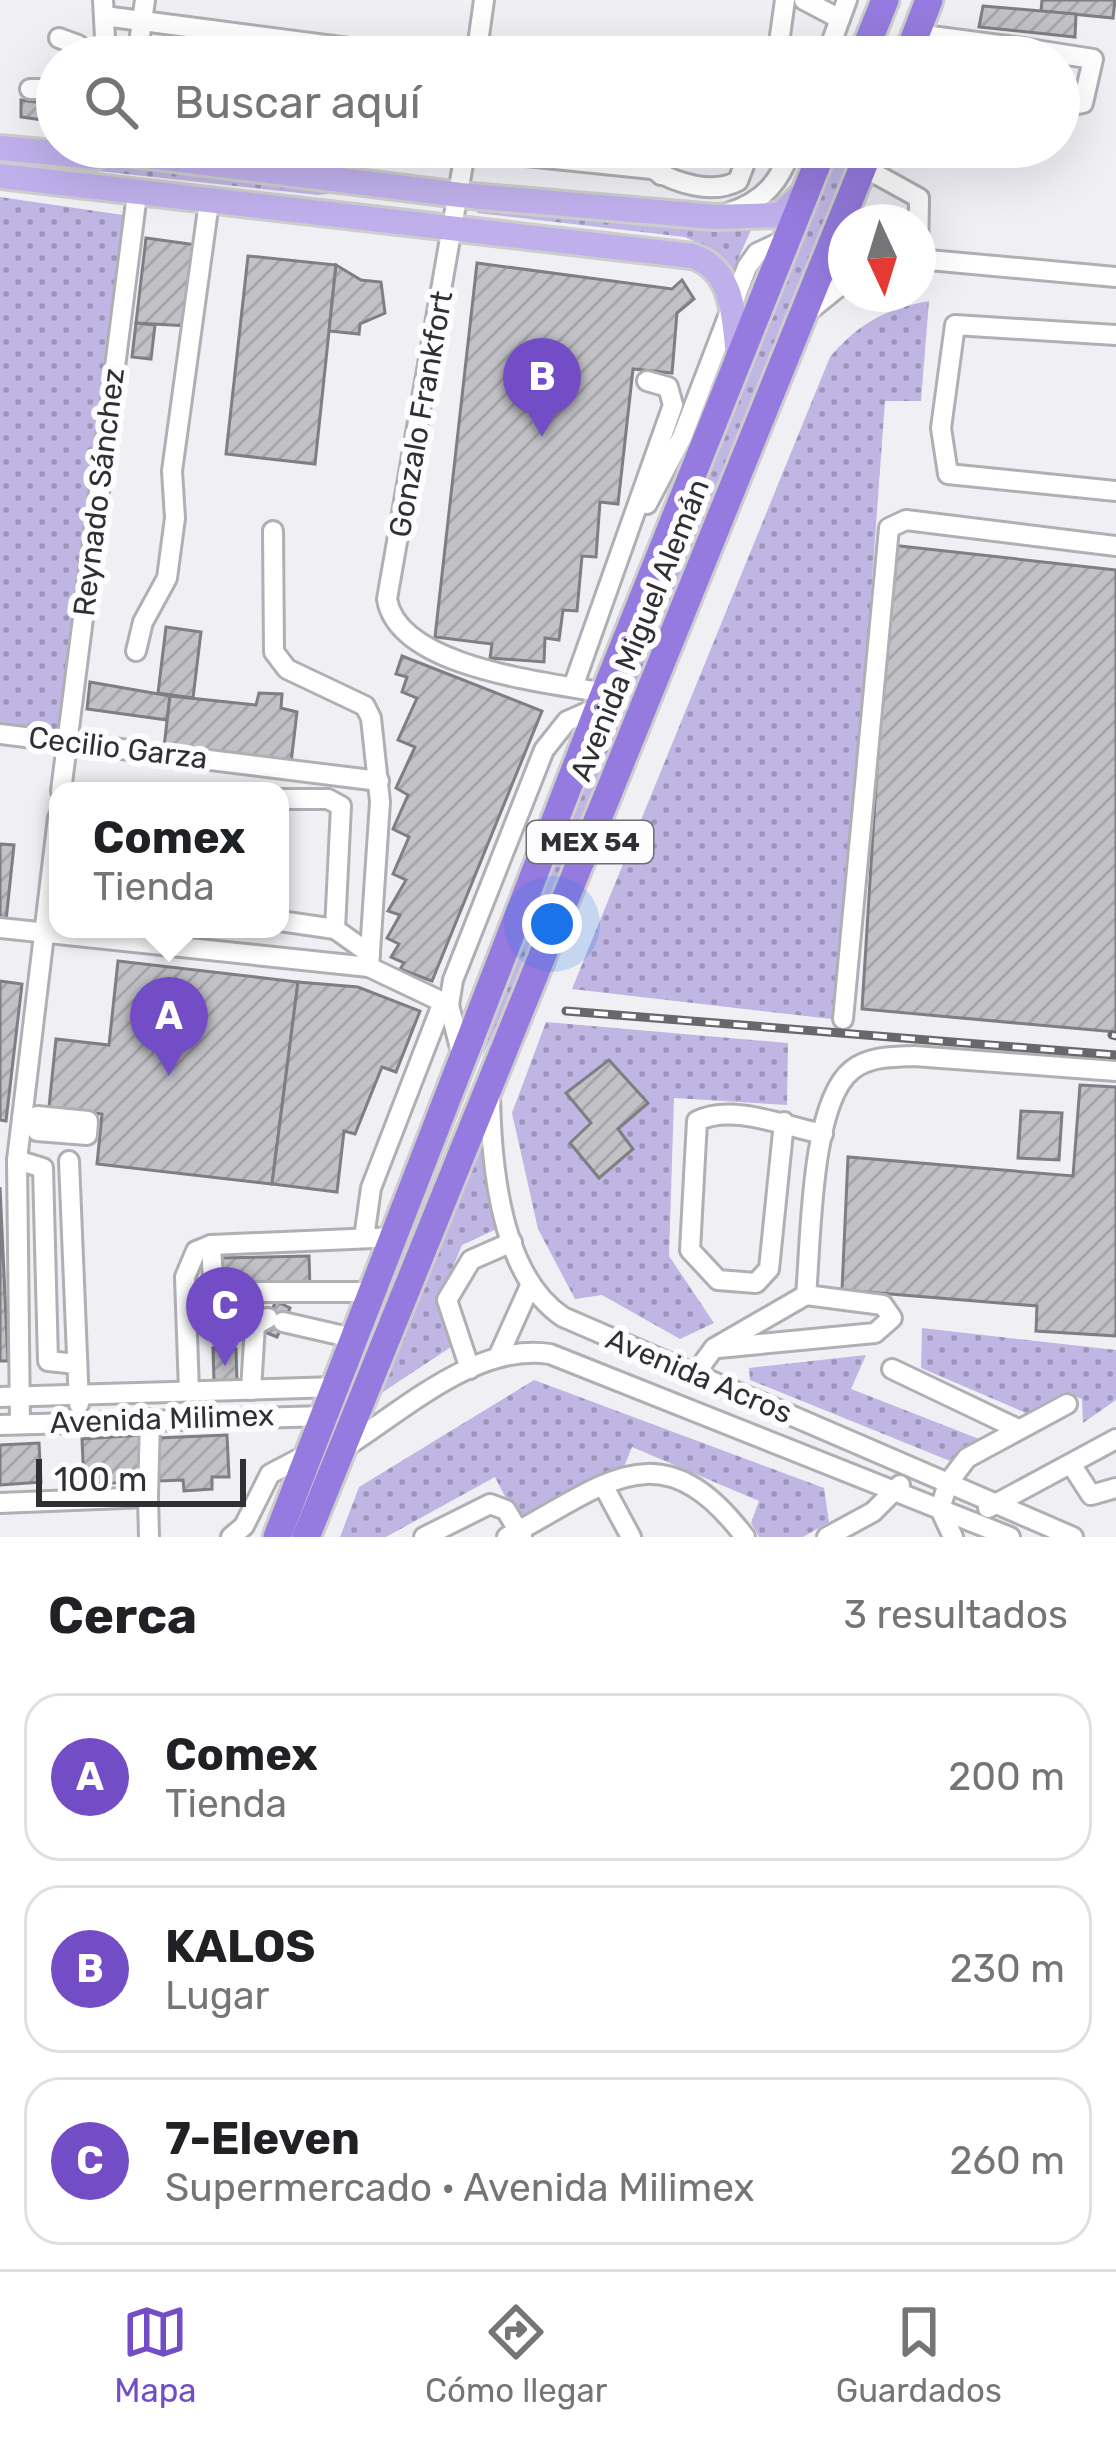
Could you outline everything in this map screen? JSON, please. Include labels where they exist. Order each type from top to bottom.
[{"type":"highway","points":[[870,36],[885,0]]},
{"type":"highway","points":[[915,36],[929,0]]},
{"type":"highway","name":"Avenida Miguel Alemán","points":[[277,1537],[376,1292],[602,700],[693,441],[739,362],[815,168]]},
{"type":"highway","name":"Avenida Miguel Alemán","points":[[851,204],[863,168]]},
{"type":"highway","name":"Avenida Miguel Alemán","points":[[306,1537],[828,258]]},
{"type":"main road","points":[[0,137],[36,141]]},
{"type":"main road","points":[[0,148],[36,152]]},
{"type":"main road","points":[[273,168],[458,212],[692,256],[717,268],[730,302],[739,362]]},
{"type":"main road","points":[[0,176],[238,205],[458,212],[631,211],[714,218],[780,215],[806,190]]},
{"type":"street","points":[[140,36],[145,0]]},
{"type":"street","points":[[479,36],[484,0]]},
{"type":"street","points":[[780,36],[785,0]]},
{"type":"street","points":[[804,0],[843,10]]},
{"type":"street","points":[[104,8],[142,21],[231,36]]},
{"type":"street","points":[[207,36],[208,30]]},
{"type":"street","points":[[1080,57],[1093,58],[1080,104]]},
{"type":"street","points":[[29,89],[36,89]]},
{"type":"street","points":[[319,178],[320,168]]},
{"type":"street","name":"Gonzalo Frankfort","points":[[463,168],[387,599],[397,630],[410,638],[484,669],[574,687]]},
{"type":"street","points":[[642,168],[669,181],[727,187],[738,181],[743,168]]},
{"type":"street","points":[[661,175],[662,168]]},
{"type":"street","points":[[714,218],[764,195],[778,182],[784,168]]},
{"type":"street","points":[[881,168],[919,198],[919,204]]},
{"type":"street","name":"Reynado Sánchez","points":[[62,782],[137,194]]},
{"type":"street","points":[[136,651],[143,622],[167,578],[175,518],[175,443],[209,202]]},
{"type":"street","points":[[631,527],[693,441],[730,302],[757,253],[788,239]]},
{"type":"street","points":[[936,261],[1116,277]]},
{"type":"street","points":[[801,318],[828,296]]},
{"type":"street","points":[[1116,335],[955,325],[941,428],[943,466],[949,474],[1116,491]]},
{"type":"street","points":[[602,700],[574,687],[674,398],[668,387],[647,381]]},
{"type":"street","points":[[843,1019],[889,528],[906,520],[1116,546]]},
{"type":"street","points":[[272,531],[274,652],[287,669],[365,706],[379,781],[370,960]]},
{"type":"street","points":[[364,1238],[371,1188],[544,750],[566,721],[602,700]]},
{"type":"street","name":"Cecilio Garza","points":[[0,734],[379,781]]},
{"type":"street","points":[[289,799],[328,799],[341,806],[335,929]]},
{"type":"street","points":[[10,1424],[17,1160],[30,1121],[49,892]]},
{"type":"street","points":[[289,922],[335,929],[370,960],[446,1004],[464,1061]]},
{"type":"street","points":[[0,928],[49,933]]},
{"type":"street","points":[[104,938],[370,960]]},
{"type":"street","points":[[806,1295],[823,1134],[830,1103],[848,1073],[880,1058],[914,1056],[1116,1072]]},
{"type":"street","name":"Avenida Acros","points":[[490,1077],[490,1121],[512,1242],[530,1286],[563,1317],[1073,1537]]},
{"type":"street","points":[[784,1122],[769,1269],[756,1283],[718,1280],[690,1250],[697,1121],[709,1116],[784,1122],[823,1134]]},
{"type":"street","points":[[387,1146],[425,1163]]},
{"type":"street","points":[[17,1160],[43,1168],[48,1361],[77,1364]]},
{"type":"street","points":[[69,1161],[81,1421]]},
{"type":"street","points":[[189,1392],[185,1277],[196,1251],[211,1245],[397,1237]]},
{"type":"street","points":[[470,1369],[447,1300],[471,1260],[512,1242]]},
{"type":"street","points":[[211,1245],[213,1280],[221,1292],[376,1292]]},
{"type":"street","points":[[499,1355],[530,1286]]},
{"type":"street","points":[[695,1374],[714,1348],[806,1295],[883,1305],[892,1318],[875,1333],[714,1348]]},
{"type":"street","points":[[251,1390],[255,1325],[276,1320],[357,1339]]},
{"type":"street","name":"Avenida Acros","points":[[344,1448],[470,1369],[499,1355],[525,1350],[550,1354],[1010,1537]]},
{"type":"street","points":[[650,1394],[664,1360]]},
{"type":"street","points":[[892,1369],[1018,1429]]},
{"type":"street","name":"Avenida Milimex","points":[[9,1396],[337,1387]]},
{"type":"street","points":[[722,1422],[737,1392]]},
{"type":"street","points":[[1067,1404],[967,1458],[948,1483],[940,1509],[953,1536],[996,1504],[1116,1439]]},
{"type":"street","name":"Avenida Milimex","points":[[10,1424],[325,1416]]},
{"type":"street","points":[[149,1537],[150,1419]]},
{"type":"street","points":[[231,1537],[244,1526],[271,1474],[310,1453]]},
{"type":"street","points":[[1071,1463],[1091,1495],[1116,1488]]},
{"type":"street","points":[[827,1537],[897,1492],[910,1467]]},
{"type":"street","points":[[424,1537],[490,1504],[506,1510],[516,1535],[630,1472],[673,1478],[717,1504],[745,1537]]},
{"type":"street","points":[[603,1485],[631,1537]]},
{"type":"street","points":[[0,1503],[148,1498]]},
{"type":"shaded area","points":[[71,168],[183,168],[344,192],[318,195]]},
{"type":"shaded area","points":[[825,168],[851,168],[836,204],[828,204],[828,224],[546,921],[481,1059],[541,888]]},
{"type":"shaded area","points":[[0,197],[123,215],[59,736],[0,729]]},
{"type":"shaded area","points":[[477,209],[752,228],[730,277],[712,250],[685,237],[477,213]]},
{"type":"shaded area","points":[[890,312],[928,312],[921,401],[885,401],[840,1020],[572,989],[830,357],[874,319]]},
{"type":"shaded area","points":[[546,1022],[788,1043],[787,1105],[674,1098],[669,1256],[714,1323],[680,1339],[602,1295],[575,1299],[538,1229],[512,1113]]},
{"type":"shaded area","points":[[483,1127],[501,1227],[462,1245],[437,1306],[451,1347],[377,1396]]},
{"type":"shaded area","points":[[922,1328],[1116,1350],[1116,1400],[1083,1423],[1082,1399],[1064,1392],[1026,1413],[921,1368]]},
{"type":"shaded area","points":[[866,1355],[851,1389],[987,1442],[950,1461],[750,1380],[749,1368]]},
{"type":"shaded area","points":[[534,1380],[824,1488],[829,1522],[803,1537],[759,1537],[751,1523],[759,1501],[632,1447],[624,1467],[518,1522],[495,1477],[386,1537],[340,1537],[359,1487]]},
{"type":"building","points":[[1042,0],[1115,0],[1113,18],[1041,11]]},
{"type":"building","points":[[983,6],[1076,14],[1075,36],[979,27]]},
{"type":"building","points":[[21,100],[36,102],[36,119],[21,117]]},
{"type":"building","points":[[146,238],[197,245],[188,326],[136,323]]},
{"type":"building","points":[[248,256],[336,265],[315,464],[226,454]]},
{"type":"building","points":[[477,263],[672,289],[682,280],[694,299],[677,313],[672,373],[633,369],[618,504],[600,502],[596,557],[582,556],[577,611],[563,610],[559,640],[545,638],[544,662],[490,658],[492,644],[435,637]]},
{"type":"building","points":[[336,265],[361,280],[381,282],[385,313],[360,324],[359,334],[329,331]]},
{"type":"building","points":[[136,323],[155,325],[151,359],[132,357]]},
{"type":"building","points":[[891,545],[1116,570],[1116,1032],[862,1009]]},
{"type":"building","points":[[166,627],[201,632],[193,698],[158,693]]},
{"type":"building","points":[[402,656],[542,711],[432,981],[400,969],[404,963],[391,957],[399,944],[387,938],[400,915],[388,911],[406,880],[393,874],[409,837],[393,829],[408,795],[396,788],[415,747],[398,740],[417,698],[402,692],[407,677],[396,674]]},
{"type":"building","points":[[90,682],[170,696],[167,720],[87,709]]},
{"type":"building","points":[[259,693],[282,694],[281,708],[297,712],[291,763],[164,747],[170,696],[256,705]]},
{"type":"building","points":[[0,844],[14,845],[6,921],[0,920]]},
{"type":"building","points":[[118,961],[298,982],[272,1184],[97,1164],[102,1114],[49,1107],[56,1039],[109,1045]]},
{"type":"building","points":[[0,981],[22,984],[6,1121],[0,1120]]},
{"type":"building","points":[[298,982],[358,987],[420,1011],[396,1072],[382,1067],[355,1134],[344,1131],[337,1192],[272,1184]]},
{"type":"building","points":[[609,1060],[648,1103],[618,1129],[633,1149],[599,1178],[570,1143],[591,1123],[566,1093]]},
{"type":"building","points":[[1080,1085],[1116,1087],[1116,1336],[1036,1331],[1037,1306],[842,1290],[848,1157],[1073,1176]]},
{"type":"building","points":[[1021,1111],[1062,1113],[1059,1160],[1018,1158]]},
{"type":"building","points":[[0,1187],[8,1361],[0,1361]]},
{"type":"building","points":[[309,1256],[310,1289],[221,1291],[219,1258]]},
{"type":"building","points":[[276,1301],[290,1308],[277,1337],[262,1331]]},
{"type":"building","points":[[213,1348],[236,1349],[237,1383],[214,1383]]},
{"type":"building","points":[[142,1435],[144,1481],[84,1485],[82,1439]]},
{"type":"building","points":[[227,1435],[229,1477],[212,1477],[212,1489],[184,1491],[183,1480],[159,1481],[157,1438]]},
{"type":"building","points":[[39,1443],[41,1482],[0,1485],[0,1445]]},
{"type":"railway","points":[[566,1011],[1116,1055]]},
{"type":"railway","points":[[1112,1035],[1116,1036]]},
{"type":"place","name":"KALOS","points":[[542,437]]},
{"type":"place","name":"Comex","points":[[169,1076]]},
{"type":"place","name":"7-Eleven","points":[[225,1366]]}]
